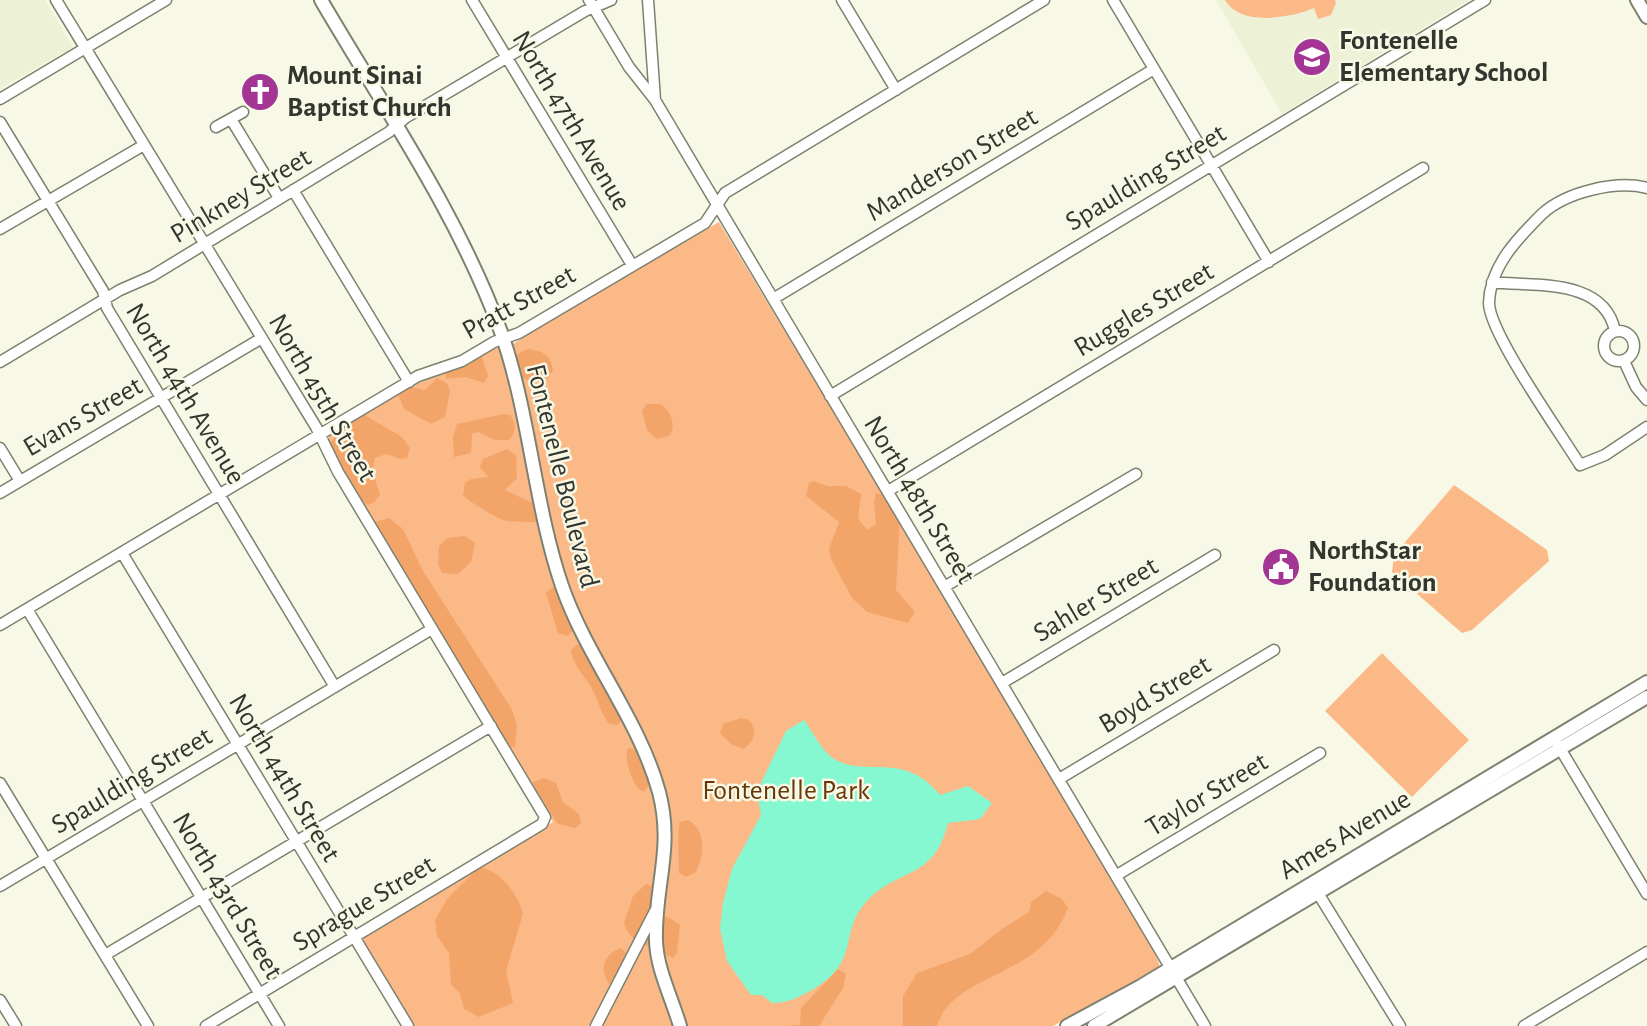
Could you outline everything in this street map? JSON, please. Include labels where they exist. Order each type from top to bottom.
[{"type":"main road","name":"Fontenelle Boulevard","points":[[321,0],[459,236],[503,339],[562,587],[646,756],[659,792],[665,827],[666,857],[656,910],[656,944],[663,977],[680,1026]]},
{"type":"main road","points":[[1637,0],[1647,17]]},
{"type":"main road","name":"Ames Avenue","points":[[1094,1026],[1174,974],[1557,743],[1647,682]]},
{"type":"main road","name":"Ames Avenue","points":[[1557,743],[1647,697]]},
{"type":"main road","name":"Ames Avenue","points":[[1067,1026],[1174,974]]},
{"type":"street","name":"North 45th Street","points":[[56,0],[262,338],[545,820]]},
{"type":"street","points":[[0,99],[166,0]]},
{"type":"street","name":"North 47th Avenue","points":[[472,0],[632,265]]},
{"type":"street","name":"Pinkney Street","points":[[0,362],[104,299],[152,276],[591,4],[611,0]]},
{"type":"street","points":[[648,0],[655,100]]},
{"type":"street","points":[[842,0],[895,90]]},
{"type":"street","name":"Pratt Street","points":[[0,625],[430,370],[462,360],[519,333],[706,223],[725,194],[1044,0]]},
{"type":"street","points":[[1113,0],[1269,262]]},
{"type":"street","name":"Spaulding Street","points":[[830,396],[1485,0]]},
{"type":"street","name":"North 48th Street","points":[[591,4],[629,67],[655,100],[1205,1026]]},
{"type":"street","name":"Manderson Street","points":[[773,299],[1154,69]]},
{"type":"street","points":[[216,127],[243,112]]},
{"type":"street","points":[[231,119],[279,198]]},
{"type":"street","name":"North 44th Avenue","points":[[0,122],[103,291],[107,308],[335,687]]},
{"type":"street","points":[[0,229],[144,145]]},
{"type":"street","name":"Ruggles Street","points":[[888,491],[1423,168]]},
{"type":"street","points":[[1647,188],[1631,184],[1604,186],[1547,210],[1513,242],[1492,282],[1489,306],[1501,336],[1580,465],[1605,455],[1647,427]]},
{"type":"street","points":[[293,190],[409,382]]},
{"type":"street","points":[[1492,282],[1569,289],[1589,294],[1600,303],[1614,323],[1615,331]]},
{"type":"street","points":[[1615,331],[1627,333],[1633,341],[1632,355],[1624,360],[1609,358],[1604,349],[1605,339],[1615,331]]},
{"type":"street","name":"Evans Street","points":[[0,493],[262,338]]},
{"type":"street","points":[[1624,360],[1635,385],[1647,400]]},
{"type":"street","points":[[0,448],[20,481]]},
{"type":"street","points":[[944,587],[1136,474]]},
{"type":"street","name":"North 44th Street","points":[[122,552],[408,1026]]},
{"type":"street","name":"Sahler Street","points":[[1002,683],[1214,555]]},
{"type":"street","name":"North 43rd Street","points":[[27,609],[279,1026]]},
{"type":"street","name":"Spaulding Street","points":[[0,886],[432,629]]},
{"type":"street","name":"Boyd Street","points":[[1059,779],[1274,650]]},
{"type":"street","points":[[104,955],[491,726]]},
{"type":"street","points":[[1557,743],[1647,894]]},
{"type":"street","name":"Taylor Street","points":[[1117,875],[1320,753]]},
{"type":"street","points":[[0,783],[148,1026]]},
{"type":"street","name":"Sprague Street","points":[[206,1026],[545,820]]},
{"type":"street","points":[[1315,889],[1400,1026]]},
{"type":"street","points":[[596,1026],[656,910]]},
{"type":"street","points":[[637,944],[656,944]]},
{"type":"street","points":[[1524,1026],[1647,953]]},
{"type":"street","points":[[0,1000],[16,1026]]},
{"type":"shaded area","points":[[0,0],[45,0],[73,47],[0,89]]},
{"type":"shaded area","name":"Fontenelle Elementary School","points":[[1216,0],[1469,0],[1282,114]]},
{"type":"shaded area","points":[[527,349],[537,350],[548,357],[553,370],[548,378],[529,381],[518,375],[515,363],[518,354]]},
{"type":"shaded area","points":[[476,356],[482,357],[488,376],[484,383],[466,377],[446,379],[445,371]]},
{"type":"shaded area","points":[[437,378],[447,383],[450,391],[445,417],[431,424],[404,409],[397,392],[407,386],[425,390]]},
{"type":"shaded area","points":[[646,404],[661,404],[668,411],[673,423],[669,436],[657,439],[647,430],[642,412]]},
{"type":"shaded area","points":[[361,413],[402,437],[410,448],[407,458],[400,459],[386,454],[375,458],[372,471],[380,494],[375,502],[368,505],[356,496],[328,445]]},
{"type":"shaded area","points":[[510,415],[514,424],[509,440],[495,440],[478,432],[472,434],[471,453],[454,457],[453,437],[457,424]]},
{"type":"shaded area","points":[[507,449],[516,455],[517,478],[505,490],[535,504],[539,520],[536,522],[503,520],[463,495],[465,483],[471,479],[488,477],[480,467],[483,459]]},
{"type":"shaded area","points":[[813,481],[828,486],[846,486],[861,494],[858,518],[867,530],[876,524],[876,493],[887,495],[900,518],[896,590],[915,612],[908,623],[867,612],[852,598],[831,559],[829,549],[839,522],[806,496],[809,483]]},
{"type":"shaded area","points":[[389,518],[403,529],[423,571],[511,708],[517,724],[515,747],[507,748],[372,523]]},
{"type":"shaded area","points":[[465,536],[475,543],[471,562],[458,574],[442,573],[438,564],[439,546],[448,538]]},
{"type":"shaded area","points":[[553,587],[560,590],[575,628],[568,636],[558,633],[546,593]]},
{"type":"shaded area","points":[[576,645],[583,645],[602,682],[611,691],[622,719],[618,725],[609,724],[592,689],[575,663],[571,651]]},
{"type":"shaded area","points":[[741,718],[749,720],[754,732],[750,743],[743,749],[731,744],[720,733],[723,724]]},
{"type":"shaded area","points":[[804,720],[826,752],[842,763],[912,773],[926,781],[940,795],[968,786],[992,803],[980,819],[948,823],[942,842],[934,855],[914,871],[878,891],[866,902],[853,925],[844,958],[828,979],[798,997],[772,1003],[762,995],[751,995],[727,961],[720,928],[732,869],[761,815],[757,791],[786,731]]},
{"type":"shaded area","points":[[628,748],[637,750],[651,783],[644,792],[636,785],[630,773]]},
{"type":"shaded area","points":[[544,778],[556,783],[563,802],[579,814],[581,823],[575,828],[558,824],[540,796],[533,782]]},
{"type":"shaded area","points":[[688,820],[694,824],[701,836],[702,851],[696,872],[686,877],[679,873],[679,832],[680,822]]},
{"type":"shaded area","points":[[479,867],[494,873],[507,884],[523,914],[506,971],[513,1003],[479,1017],[464,1009],[460,994],[451,984],[449,953],[437,936],[435,920],[447,899]]},
{"type":"shaded area","points":[[646,884],[653,886],[650,914],[668,917],[680,925],[677,953],[673,958],[634,940],[626,929],[624,923],[633,896]]},
{"type":"shaded area","points":[[1046,891],[1062,899],[1068,908],[1056,931],[1039,949],[961,995],[946,1008],[937,1026],[903,1026],[903,996],[917,973],[970,954],[1029,912],[1031,902]]},
{"type":"shaded area","points":[[621,948],[629,956],[610,985],[604,974],[605,963],[610,954]]},
{"type":"shaded area","points":[[838,969],[846,974],[843,988],[819,1026],[783,1026],[800,1025],[801,1008]]},
{"type":"green space","points":[[1225,0],[1335,0],[1336,3],[1331,15],[1318,19],[1314,8],[1292,15],[1266,18],[1242,14],[1232,9]]},
{"type":"green space","name":"Fontenelle Park","points":[[719,222],[1142,925],[1159,963],[1159,967],[1053,1026],[413,1026],[362,940],[365,933],[553,822],[336,458],[328,443],[329,435],[420,380],[494,348],[513,344],[568,308]]},
{"type":"green space","points":[[1454,485],[1547,550],[1549,561],[1472,630],[1462,633],[1392,572],[1394,555]]},
{"type":"green space","points":[[1382,653],[1469,740],[1412,797],[1325,711]]},
{"type":"place","name":"Fontenelle Elementary School","points":[[1312,57]]},
{"type":"place","name":"Mount Sinai Baptist Church","points":[[260,92]]},
{"type":"place","name":"NorthStar Foundation","points":[[1281,567]]}]
